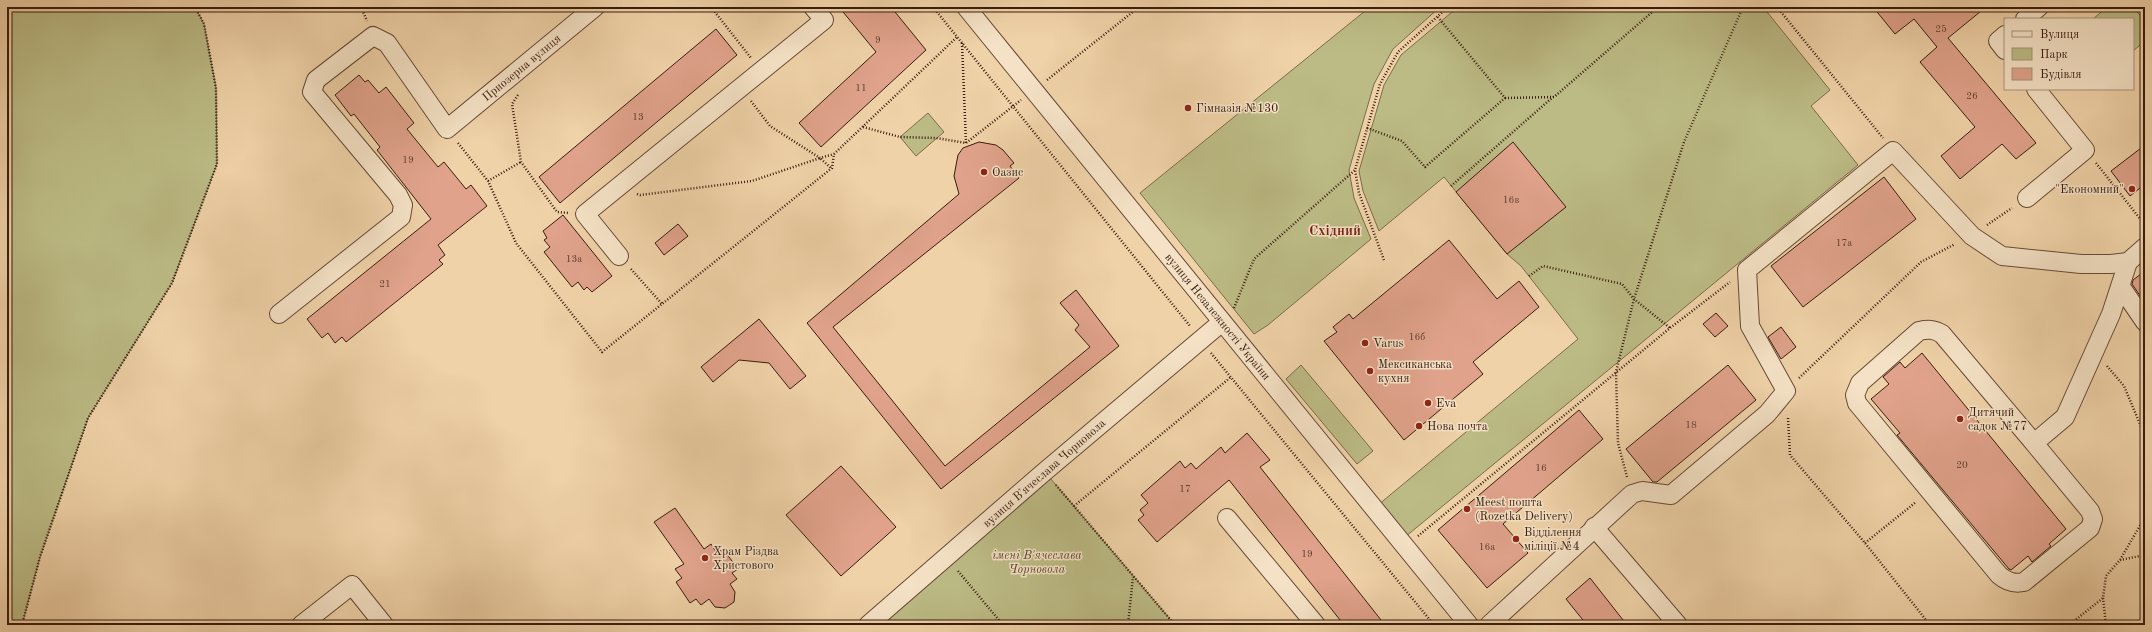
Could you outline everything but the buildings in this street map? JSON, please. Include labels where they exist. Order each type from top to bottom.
[{"type":"street","name":"Приозерна вулиця","points":[[447,129],[595,7]]},
{"type":"street","points":[[619,256],[585,214],[824,20],[813,7]]},
{"type":"street","name":"вулиця Незалежності України","points":[[966,7],[1227,317],[1404,547],[1469,625]]},
{"type":"street","points":[[2026,18],[2039,7]]},
{"type":"street","points":[[279,314],[401,217],[403,205],[398,195],[312,92],[316,80],[374,36],[387,43],[447,129]]},
{"type":"street","points":[[2004,36],[1998,41],[2004,49]]},
{"type":"street","points":[[2027,198],[2085,150],[2037,90]]},
{"type":"street","points":[[1489,625],[1594,527],[1632,494],[1642,491],[1670,495],[1767,414],[1786,391],[1750,326],[1747,270],[1893,151],[1972,236],[2002,256],[2081,264],[2111,264],[2128,262]]},
{"type":"street","points":[[2034,442],[2065,417],[2094,353],[2121,287],[2128,262],[2145,247]]},
{"type":"street","points":[[2121,287],[2145,322]]},
{"type":"street","name":"вулиця Вʼячеслава Чорновола","points":[[868,625],[945,557],[1227,317]]},
{"type":"street","points":[[1931,329],[1942,334],[2034,442],[2090,511],[2093,519],[2090,528],[2024,582],[2012,582],[1999,575],[1857,403],[1855,395],[1860,383],[1919,331],[1931,329]]},
{"type":"street","points":[[1227,518],[1316,625]]},
{"type":"street","points":[[1594,527],[1678,625]]},
{"type":"street","points":[[301,625],[352,585],[384,625]]},
{"type":"path","points":[[22,625],[40,557],[88,418],[172,283],[217,164],[216,88],[204,24],[195,7]]},
{"type":"path","points":[[710,7],[762,70]]},
{"type":"path","points":[[933,7],[1230,377],[1434,625]]},
{"type":"path","points":[[1384,260],[1359,193],[1355,170],[1380,84],[1398,52],[1448,7]]},
{"type":"path","points":[[1451,186],[1658,7]]},
{"type":"path","points":[[1632,494],[1618,443],[1616,372],[1634,299],[1684,142],[1743,7]]},
{"type":"path","points":[[1777,7],[1893,151]]},
{"type":"path","points":[[1437,16],[1505,98]]},
{"type":"path","points":[[618,188],[640,195],[752,181],[834,154],[957,37]]},
{"type":"path","points":[[962,43],[966,144]]},
{"type":"path","points":[[740,88],[770,126],[820,158],[832,168]]},
{"type":"path","points":[[520,92],[512,104],[521,162],[557,212],[585,214]]},
{"type":"path","points":[[1367,128],[1402,141],[1424,167],[1505,98],[1554,97]]},
{"type":"path","points":[[862,127],[900,137],[936,138]]},
{"type":"path","points":[[447,129],[488,181],[516,244],[602,352],[832,168],[834,154]]},
{"type":"path","points":[[2085,150],[2145,225]]},
{"type":"path","points":[[488,181],[521,162]]},
{"type":"path","points":[[1227,317],[1254,259],[1355,170]]},
{"type":"path","points":[[1930,625],[1865,543],[1790,455],[1786,391],[1921,262],[1972,236],[2027,198]]},
{"type":"path","points":[[619,256],[662,304]]},
{"type":"path","points":[[1529,276],[1543,266],[1622,284],[1634,299],[1670,328]]},
{"type":"path","points":[[1404,547],[1670,328],[1747,270]]},
{"type":"path","points":[[2094,353],[2124,386],[2145,436]]},
{"type":"path","points":[[1074,506],[1230,377]]},
{"type":"path","points":[[1043,473],[1074,506],[1175,625]]},
{"type":"path","points":[[1865,543],[1930,490]]},
{"type":"path","points":[[2106,625],[2103,598],[2106,576],[2120,560],[2145,517]]},
{"type":"path","points":[[2120,560],[2145,555]]},
{"type":"path","points":[[945,557],[1003,625]]},
{"type":"path","points":[[1128,625],[1134,576]]},
{"type":"path","points":[[2069,625],[2103,598]]},
{"type":"green space","points":[[7,7],[195,7],[204,24],[216,88],[217,164],[172,283],[88,418],[40,557],[22,625],[7,625]]},
{"type":"green space","points":[[1370,7],[1440,7],[1393,49],[1374,84],[1349,170],[1354,198],[1371,239],[1268,325],[1254,334],[1140,193]]},
{"type":"green space","points":[[1458,7],[1763,7],[1830,90],[1811,106],[1858,165],[1405,537],[1378,505],[1578,339],[1521,266],[1507,254],[1444,177],[1379,231],[1363,191],[1359,171],[1384,85],[1401,55]]},
{"type":"green space","points":[[2107,7],[2133,7],[2145,21],[2145,41],[2134,50],[2134,18],[2094,18]]},
{"type":"green space","points":[[928,113],[944,132],[916,156],[900,137]]},
{"type":"green space","points":[[1301,365],[1373,451],[1357,464],[1286,379]]},
{"type":"green space","name":"імені В'ячеслава Чорновола","points":[[1050,478],[1175,625],[868,625]]},
{"type":"place","name":"Гімназія №130","points":[[1188,108]]},
{"type":"place","name":"Оазис","points":[[984,172]]},
{"type":"place","name":"\"Економний\"","points":[[2132,189]]},
{"type":"place","name":"Varus","points":[[1365,343]]},
{"type":"place","name":"Мексиканська кухня","points":[[1370,371]]},
{"type":"place","name":"Eva","points":[[1428,403]]},
{"type":"place","name":"Дитячий садок №77","points":[[1960,419]]},
{"type":"place","name":"Нова почта","points":[[1419,426]]},
{"type":"place","name":"Meest пошта (Rozetka Delivery)","points":[[1467,509]]},
{"type":"place","name":"Відділення міліції №4","points":[[1516,539]]},
{"type":"place","name":"Храм Різдва Христового","points":[[705,558]]},
{"type":"district","name":"Східний","points":[[1335,230]]}]
